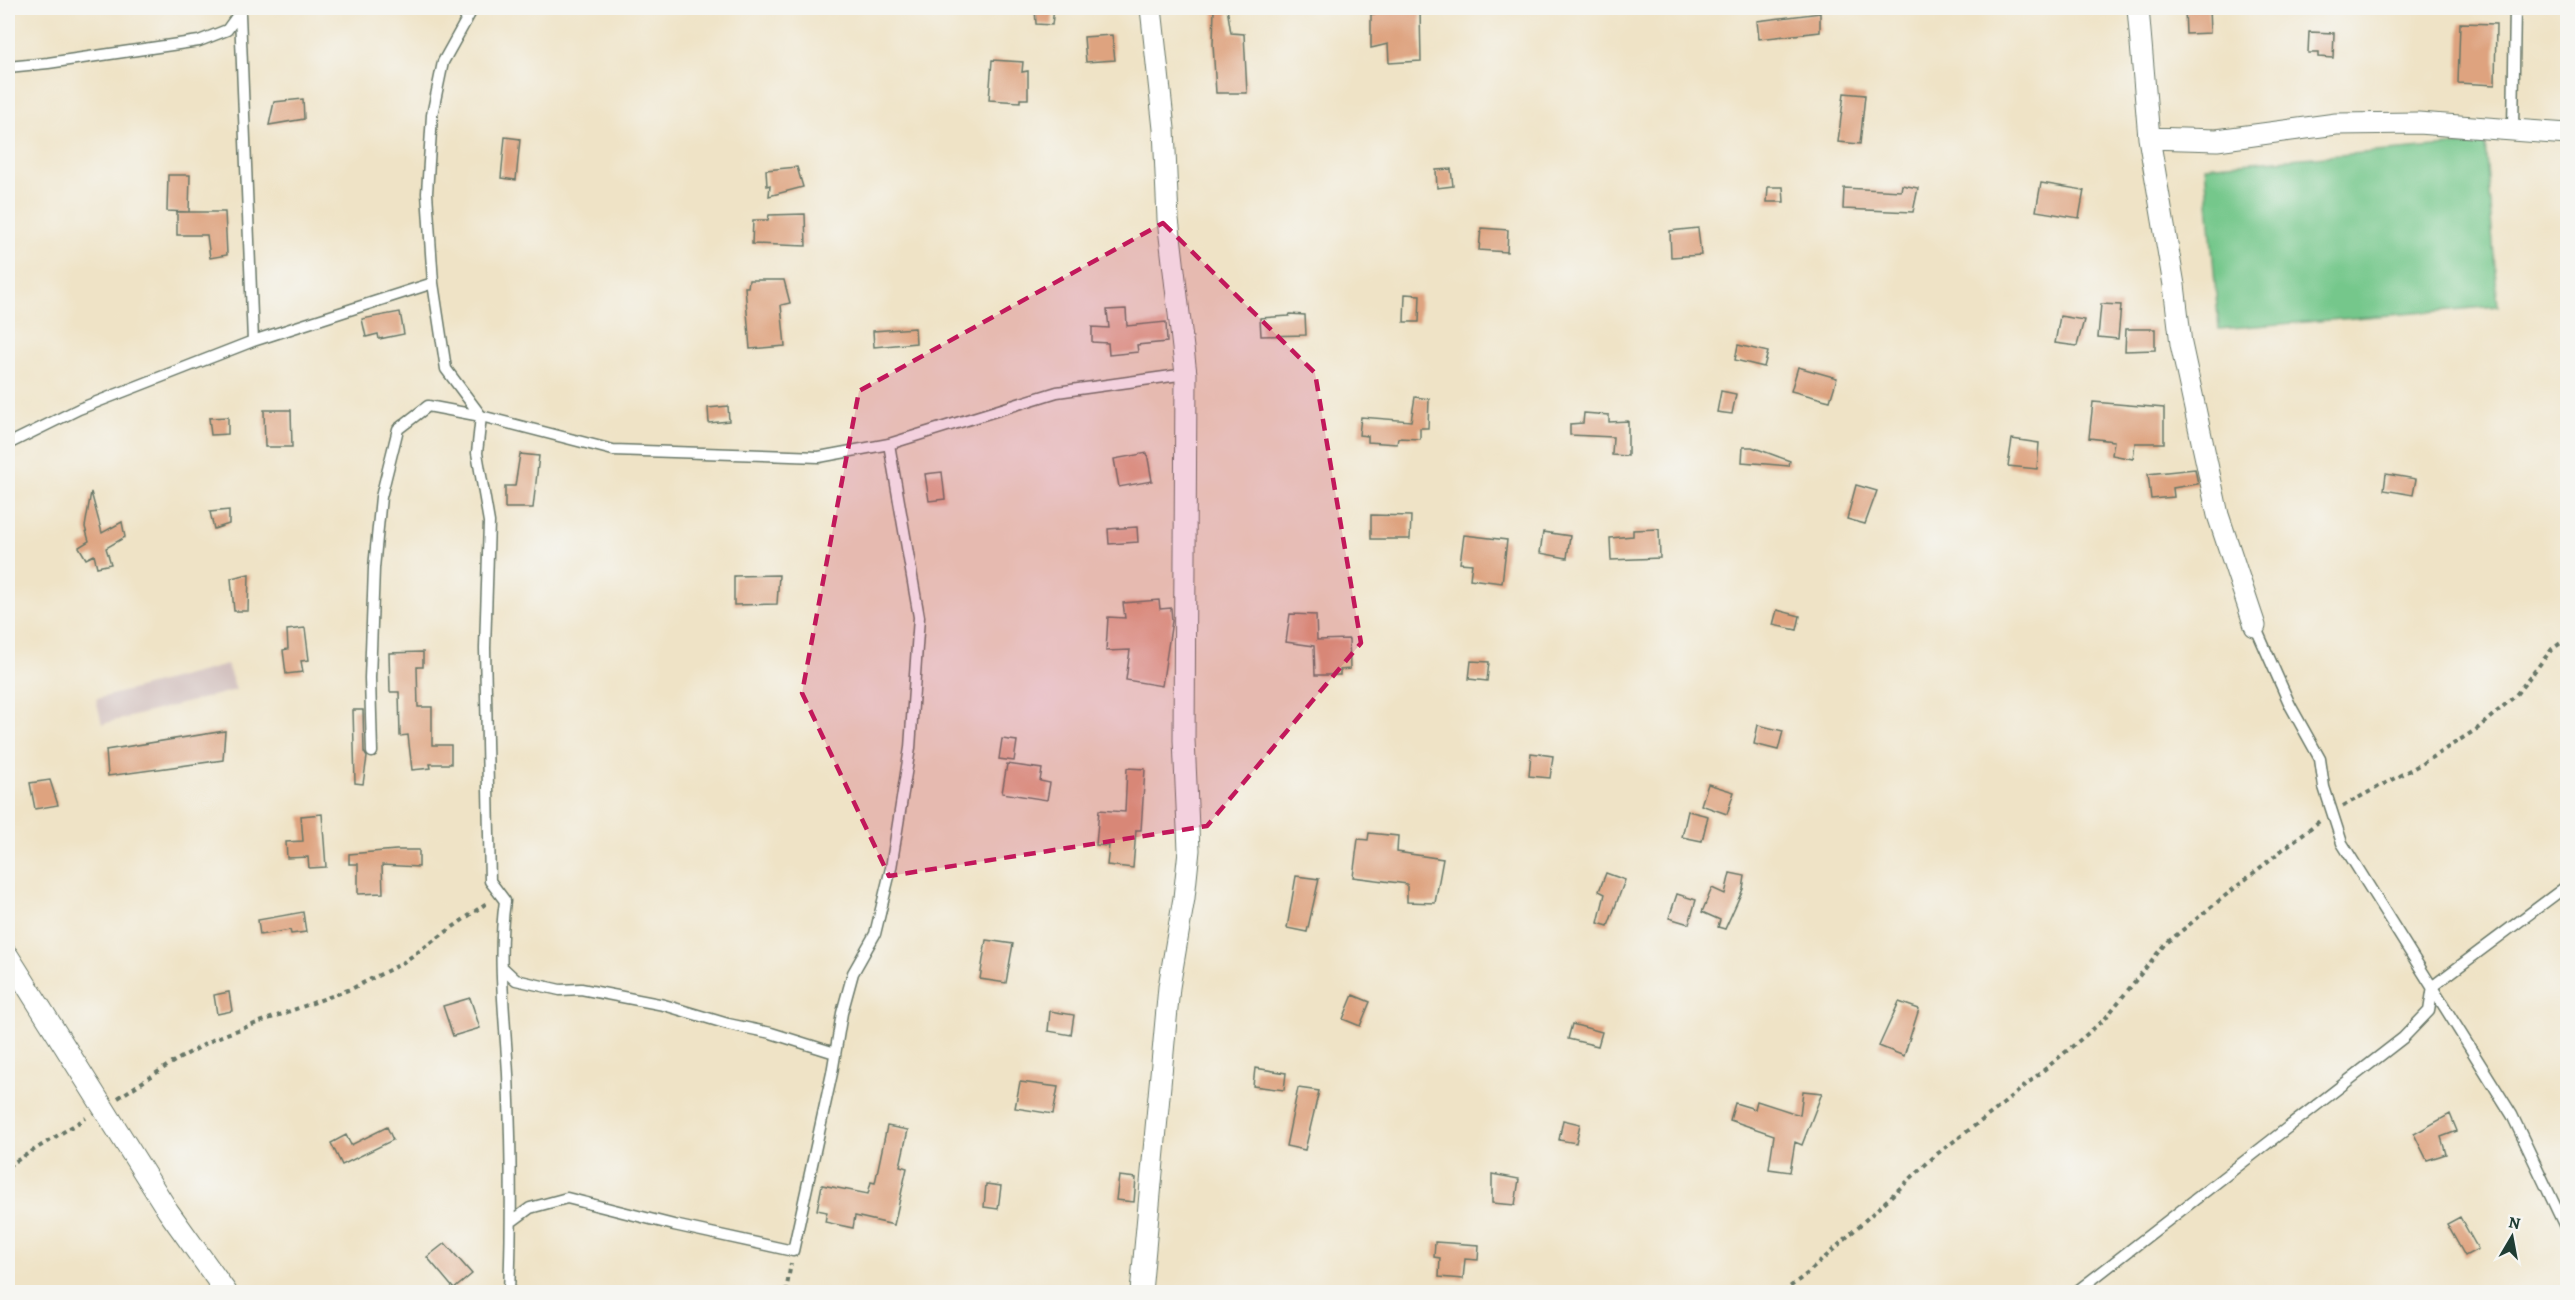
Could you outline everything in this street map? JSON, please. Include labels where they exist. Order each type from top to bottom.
[{"type":"street","points":[[1141,1293],[1169,987],[1189,850],[1184,740],[1186,374],[1168,219],[1164,129],[1151,8]]},
{"type":"street","points":[[2138,8],[2149,138],[2174,285],[2181,344],[2218,515],[2255,626]]},
{"type":"street","points":[[2149,138],[2217,140],[2336,124],[2418,123],[2513,128],[2568,134]]},
{"type":"street","points":[[8,956],[168,1211],[226,1293]]},
{"type":"lane","points":[[473,8],[443,62],[432,115],[427,193],[433,283],[446,369],[481,416],[477,453],[489,522],[485,648],[488,841],[490,881],[505,902],[502,926],[502,968],[512,1169],[509,1293]]},
{"type":"lane","points":[[2513,128],[2515,8]]},
{"type":"lane","points":[[241,11],[253,341]]},
{"type":"lane","points":[[8,67],[199,41],[227,30],[241,11]]},
{"type":"lane","points":[[8,444],[79,409],[253,341],[433,283]]},
{"type":"lane","points":[[372,752],[370,678],[375,556],[381,497],[398,429],[428,406],[481,416],[613,450],[819,457],[889,444],[1057,393],[1186,374]]},
{"type":"lane","points":[[511,1222],[530,1208],[567,1198],[674,1225],[793,1251],[853,973],[875,934],[891,868],[910,748],[919,617],[889,444]]},
{"type":"lane","points":[[2255,626],[2290,705],[2320,759],[2324,787],[2342,843],[2512,1116],[2568,1233]]},
{"type":"lane","points":[[2076,1293],[2403,1038],[2429,1011],[2433,986],[2568,885]]},
{"type":"lane","points":[[502,968],[516,980],[560,990],[581,989],[664,1005],[728,1024],[771,1033],[835,1053]]},
{"type":"path","points":[[1783,1293],[1808,1273],[1937,1154],[1997,1109],[2104,1020],[2164,945],[2282,849],[2332,812],[2423,763],[2477,729],[2515,696],[2552,649],[2568,638]]},
{"type":"path","points":[[8,1166],[173,1062],[216,1038],[351,989],[401,964],[500,894]]},
{"type":"path","points":[[786,1293],[793,1251]]},
{"type":"highlighted area","points":[[1163,223],[1315,373],[1361,643],[1207,826],[889,876],[802,693],[859,391]]},
{"type":"shaded area","points":[[227,665],[236,690],[102,724],[96,699]]},
{"type":"green space","points":[[2485,143],[2498,306],[2219,329],[2205,166]]},
{"type":"building","points":[[1035,8],[1054,8],[1052,25],[1036,24]]},
{"type":"building","points":[[1214,8],[1227,8],[1231,33],[1244,34],[1247,93],[1216,93],[1213,44]]},
{"type":"building","points":[[1374,8],[1420,9],[1421,61],[1389,63],[1388,44],[1371,48],[1371,14],[1374,14]]},
{"type":"building","points":[[2185,8],[2209,8],[2210,33],[2186,34]]},
{"type":"building","points":[[1820,13],[1820,32],[1759,39],[1757,21]]},
{"type":"building","points":[[2460,23],[2496,24],[2495,85],[2458,83]]},
{"type":"building","points":[[2309,32],[2334,33],[2333,58],[2318,57],[2318,53],[2308,53]]},
{"type":"building","points":[[1112,35],[1115,60],[1086,62],[1084,37]]},
{"type":"building","points":[[992,60],[1023,62],[1022,72],[1028,71],[1028,99],[1020,99],[1020,102],[989,100]]},
{"type":"building","points":[[1844,93],[1865,95],[1860,144],[1838,142]]},
{"type":"building","points":[[303,99],[304,119],[269,125],[274,102]]},
{"type":"building","points":[[505,137],[520,139],[516,180],[501,178]]},
{"type":"building","points":[[797,167],[803,187],[769,196],[770,185],[767,186],[766,170]]},
{"type":"building","points":[[1451,169],[1453,186],[1437,188],[1436,170]]},
{"type":"building","points":[[168,175],[190,175],[189,212],[167,211]]},
{"type":"building","points":[[2041,183],[2084,190],[2079,218],[2036,211]]},
{"type":"building","points":[[1902,185],[1918,188],[1913,212],[1843,209],[1844,188],[1901,191]]},
{"type":"building","points":[[1768,187],[1783,187],[1784,202],[1767,202]]},
{"type":"building","points":[[177,212],[225,212],[227,255],[210,258],[207,235],[177,235]]},
{"type":"building","points":[[805,214],[806,246],[752,244],[753,220],[768,220],[769,215]]},
{"type":"building","points":[[1481,228],[1508,230],[1507,252],[1479,250]]},
{"type":"building","points":[[1698,228],[1701,255],[1671,257],[1670,231]]},
{"type":"building","points":[[749,280],[784,280],[790,303],[781,305],[785,346],[750,349],[745,287],[748,287]]},
{"type":"building","points":[[1405,294],[1420,295],[1419,322],[1404,322]]},
{"type":"building","points":[[2101,304],[2121,305],[2118,339],[2098,337]]},
{"type":"building","points":[[1126,309],[1127,326],[1166,322],[1167,342],[1137,345],[1138,352],[1109,355],[1108,343],[1092,342],[1092,327],[1109,328],[1107,310]]},
{"type":"building","points":[[400,312],[404,334],[379,339],[378,334],[366,337],[362,319]]},
{"type":"building","points":[[1290,314],[1305,315],[1306,335],[1261,336],[1260,318],[1289,316]]},
{"type":"building","points":[[2060,316],[2084,320],[2077,346],[2055,343]]},
{"type":"building","points":[[915,328],[916,343],[874,347],[873,331]]},
{"type":"building","points":[[2126,329],[2155,329],[2155,350],[2125,351]]},
{"type":"building","points":[[1738,345],[1768,352],[1764,367],[1735,360]]},
{"type":"building","points":[[1798,367],[1837,378],[1830,401],[1791,391]]},
{"type":"building","points":[[1721,391],[1736,394],[1732,414],[1717,412]]},
{"type":"building","points":[[1415,397],[1429,399],[1428,428],[1420,428],[1420,439],[1398,438],[1397,444],[1368,442],[1368,436],[1359,435],[1361,417],[1411,421]]},
{"type":"building","points":[[2093,402],[2164,408],[2164,443],[2135,443],[2133,459],[2112,455],[2114,441],[2089,438]]},
{"type":"building","points":[[728,406],[729,421],[709,423],[708,408]]},
{"type":"building","points":[[264,410],[291,410],[292,447],[265,447]]},
{"type":"building","points":[[1584,413],[1609,415],[1609,422],[1628,421],[1628,456],[1612,455],[1613,437],[1570,435],[1570,424],[1583,423]]},
{"type":"building","points":[[228,417],[228,434],[211,435],[209,418]]},
{"type":"building","points":[[2012,439],[2039,443],[2037,469],[2008,466]]},
{"type":"building","points":[[1743,447],[1752,447],[1790,461],[1789,466],[1742,462]]},
{"type":"building","points":[[1147,453],[1152,481],[1119,487],[1114,459]]},
{"type":"building","points":[[520,454],[539,456],[533,508],[505,508],[505,486],[515,486]]},
{"type":"building","points":[[2195,469],[2198,484],[2173,488],[2174,497],[2151,499],[2148,474]]},
{"type":"building","points":[[942,472],[945,499],[929,501],[925,474]]},
{"type":"building","points":[[2386,474],[2416,479],[2413,495],[2384,490]]},
{"type":"building","points":[[1856,485],[1877,491],[1865,524],[1847,519]]},
{"type":"building","points":[[91,492],[102,533],[122,522],[125,537],[106,548],[111,564],[97,567],[94,555],[86,559],[79,547],[89,541],[85,527]]},
{"type":"building","points":[[229,510],[229,524],[214,529],[210,512]]},
{"type":"building","points":[[1371,515],[1411,516],[1410,539],[1371,539]]},
{"type":"building","points":[[1137,527],[1138,542],[1109,544],[1108,529]]},
{"type":"building","points":[[1659,529],[1660,558],[1611,560],[1610,538],[1633,536],[1633,530]]},
{"type":"building","points":[[1543,532],[1570,536],[1567,558],[1540,553]]},
{"type":"building","points":[[1464,535],[1507,540],[1502,583],[1470,579],[1472,564],[1460,563]]},
{"type":"building","points":[[249,574],[248,611],[234,611],[231,578]]},
{"type":"building","points":[[779,575],[777,604],[734,605],[734,576]]},
{"type":"building","points":[[1159,600],[1160,609],[1171,608],[1172,621],[1162,686],[1126,680],[1130,650],[1106,651],[1108,617],[1125,618],[1123,603]]},
{"type":"building","points":[[1777,610],[1800,616],[1797,630],[1773,625]]},
{"type":"building","points":[[1290,614],[1316,615],[1317,640],[1349,639],[1350,669],[1340,670],[1340,675],[1315,675],[1314,646],[1286,642]]},
{"type":"building","points":[[305,628],[309,660],[301,661],[303,672],[286,674],[283,650],[288,649],[287,630]]},
{"type":"building","points":[[423,652],[423,667],[417,667],[418,707],[432,707],[432,745],[451,745],[451,764],[430,764],[431,768],[412,770],[408,735],[400,736],[399,692],[390,692],[389,653]]},
{"type":"building","points":[[1471,661],[1489,662],[1487,681],[1469,679]]},
{"type":"building","points":[[353,710],[363,710],[364,752],[367,757],[363,784],[355,783]]},
{"type":"building","points":[[1758,725],[1783,731],[1778,750],[1754,744]]},
{"type":"building","points":[[225,731],[223,760],[108,776],[106,750]]},
{"type":"building","points":[[1002,739],[1017,741],[1014,761],[999,759]]},
{"type":"building","points":[[1531,753],[1553,756],[1550,778],[1529,776]]},
{"type":"building","points":[[1007,764],[1042,769],[1040,781],[1050,783],[1047,800],[1002,793]]},
{"type":"building","points":[[1127,768],[1145,769],[1141,830],[1136,830],[1133,868],[1107,865],[1109,846],[1096,845],[1099,810],[1125,812]]},
{"type":"building","points":[[50,780],[58,805],[35,809],[30,783]]},
{"type":"building","points":[[1708,784],[1734,792],[1727,814],[1701,805]]},
{"type":"building","points":[[1688,811],[1708,816],[1702,841],[1682,837]]},
{"type":"building","points":[[322,814],[326,867],[309,868],[308,857],[287,858],[286,842],[303,841],[301,816]]},
{"type":"building","points":[[1369,833],[1398,836],[1397,852],[1443,859],[1435,903],[1407,902],[1407,884],[1353,877],[1358,839],[1368,840]]},
{"type":"building","points":[[419,850],[419,867],[382,865],[383,893],[358,894],[358,864],[349,864],[349,854]]},
{"type":"building","points":[[1606,873],[1625,880],[1608,926],[1598,923],[1605,894],[1599,891]]},
{"type":"building","points":[[1730,873],[1745,876],[1743,889],[1725,929],[1718,927],[1720,920],[1702,912],[1712,888],[1725,894]]},
{"type":"building","points":[[1296,876],[1319,879],[1307,932],[1287,928]]},
{"type":"building","points":[[1677,894],[1696,900],[1689,924],[1669,918]]},
{"type":"building","points":[[303,912],[306,932],[291,934],[290,930],[260,935],[258,920]]},
{"type":"building","points":[[986,940],[1013,944],[1006,983],[980,979]]},
{"type":"building","points":[[229,992],[232,1011],[217,1014],[214,995]]},
{"type":"building","points":[[1353,995],[1370,1002],[1360,1026],[1343,1019]]},
{"type":"building","points":[[470,998],[480,1028],[453,1036],[443,1006]]},
{"type":"building","points":[[1899,1002],[1919,1009],[1904,1056],[1879,1046]]},
{"type":"building","points":[[1050,1011],[1074,1015],[1071,1035],[1048,1031]]},
{"type":"building","points":[[1572,1024],[1602,1032],[1598,1046],[1568,1039]]},
{"type":"building","points":[[1255,1068],[1286,1073],[1284,1090],[1253,1086]]},
{"type":"building","points":[[1020,1082],[1058,1087],[1053,1114],[1015,1108]]},
{"type":"building","points":[[1298,1088],[1319,1091],[1305,1150],[1286,1146]]},
{"type":"building","points":[[1803,1091],[1822,1093],[1802,1145],[1795,1142],[1790,1172],[1769,1169],[1774,1135],[1730,1120],[1735,1103],[1755,1109],[1757,1101],[1800,1115]]},
{"type":"building","points":[[2450,1114],[2457,1131],[2441,1137],[2446,1154],[2427,1160],[2414,1134]]},
{"type":"building","points":[[1563,1120],[1580,1124],[1576,1143],[1559,1140]]},
{"type":"building","points":[[887,1126],[908,1130],[900,1166],[907,1168],[894,1225],[855,1216],[853,1228],[825,1222],[827,1212],[817,1210],[822,1185],[868,1194],[871,1182],[875,1183]]},
{"type":"building","points":[[387,1127],[393,1140],[342,1165],[331,1143],[346,1135],[351,1145]]},
{"type":"building","points":[[1492,1174],[1519,1179],[1515,1205],[1492,1203]]},
{"type":"building","points":[[1119,1176],[1136,1178],[1134,1202],[1116,1200]]},
{"type":"building","points":[[986,1184],[1001,1186],[998,1209],[984,1207]]},
{"type":"building","points":[[2460,1217],[2478,1249],[2465,1256],[2447,1224]]},
{"type":"building","points":[[1435,1242],[1479,1245],[1478,1260],[1465,1259],[1463,1279],[1439,1277],[1440,1258],[1434,1257]]},
{"type":"building","points":[[445,1243],[472,1274],[454,1289],[427,1257]]}]
